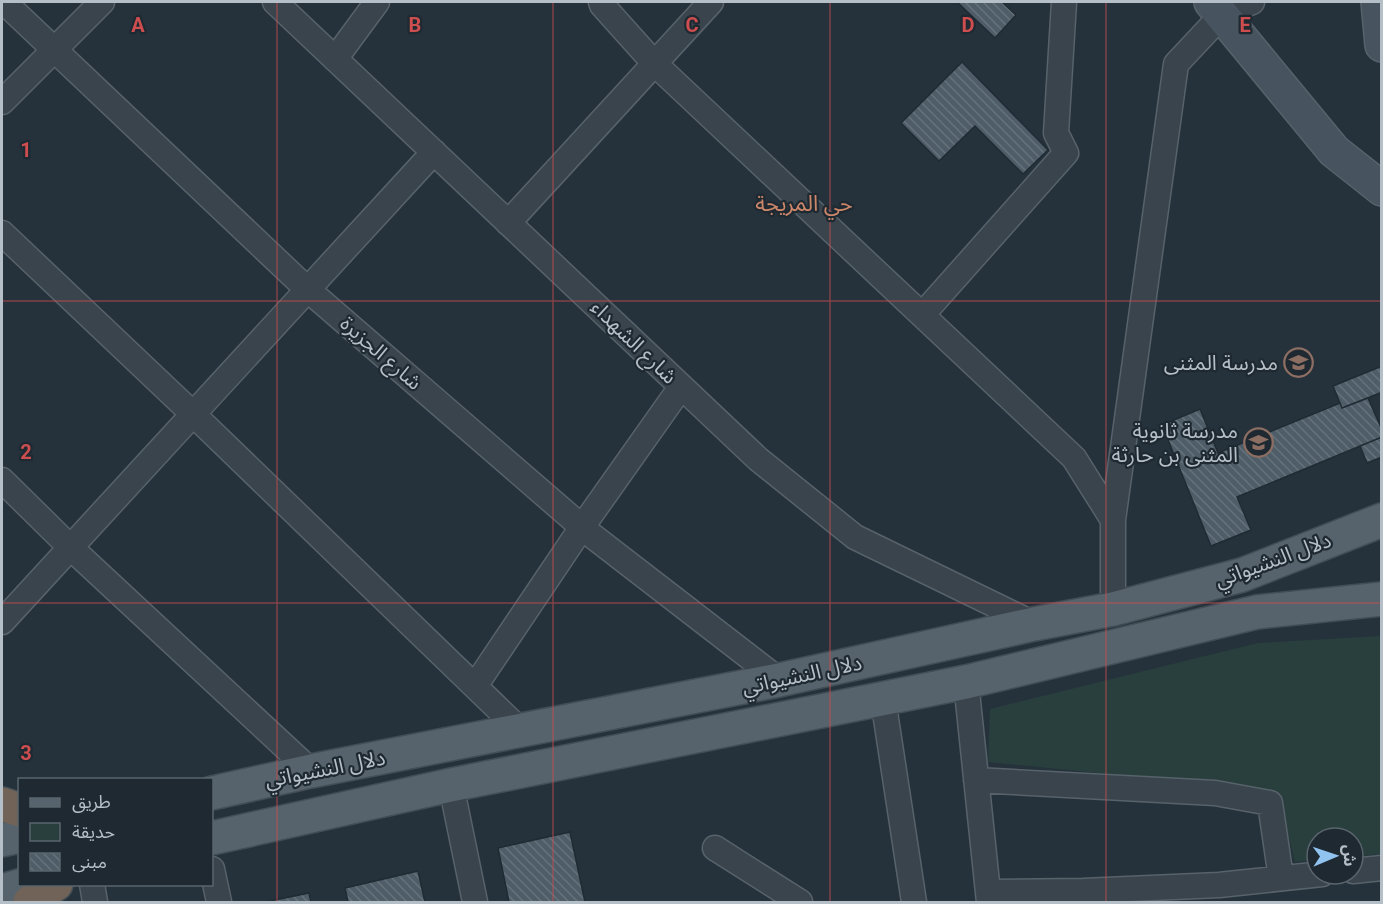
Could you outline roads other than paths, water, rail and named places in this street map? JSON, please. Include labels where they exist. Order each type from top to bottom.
[{"type":"highway","points":[[2,804],[18,809]]},
{"type":"highway","points":[[30,903],[55,886]]},
{"type":"main road","points":[[1378,2],[1382,45]]},
{"type":"main road","points":[[1216,9],[1334,151],[1382,189]]},
{"type":"main road","name":"دلال النشيواتي","points":[[213,793],[310,771],[778,681],[1034,624],[1113,609],[1242,575],[1382,520]]},
{"type":"main road","points":[[213,838],[451,785],[966,682],[1257,612],[1382,598]]},
{"type":"main road","points":[[2,840],[18,836]]},
{"type":"main road","points":[[2,891],[22,886]]},
{"type":"street","name":"شارع الجزيرة","points":[[4,2],[307,289],[582,527],[778,681]]},
{"type":"street","points":[[2,102],[102,2]]},
{"type":"street","name":"شارع الشهداء","points":[[274,2],[758,459],[855,537],[1034,624]]},
{"type":"street","points":[[335,59],[377,2]]},
{"type":"street","points":[[601,2],[654,63],[1074,458],[1113,520]]},
{"type":"street","points":[[508,223],[711,2]]},
{"type":"street","points":[[922,315],[1066,153],[1056,134],[1064,2]]},
{"type":"street","points":[[1113,609],[1113,520],[1176,64],[1216,9],[1252,2]]},
{"type":"street","points":[[2,622],[434,152]]},
{"type":"street","points":[[2,233],[520,730]]},
{"type":"street","points":[[475,686],[582,527],[681,387]]},
{"type":"street","points":[[2,480],[70,547],[310,771]]},
{"type":"street","points":[[966,682],[989,897],[1083,891],[1234,893],[1281,878],[1305,876]]},
{"type":"street","points":[[883,699],[914,903]]},
{"type":"street","points":[[976,780],[1215,793],[1270,803],[1281,878]]},
{"type":"street","points":[[451,785],[475,903]]},
{"type":"street","points":[[715,848],[791,900]]},
{"type":"street","points":[[1365,870],[1382,868]]},
{"type":"street","points":[[213,874],[219,903]]},
{"type":"street","points":[[92,886],[95,903]]},
{"type":"place","name":"مدرسة المثنى","points":[[1299,363]]},
{"type":"place","name":"مدرسة ثانوية المثنى بن حارثة","points":[[1259,443]]},
{"type":"district","name":"حي المريجة","points":[[804,203]]}]
